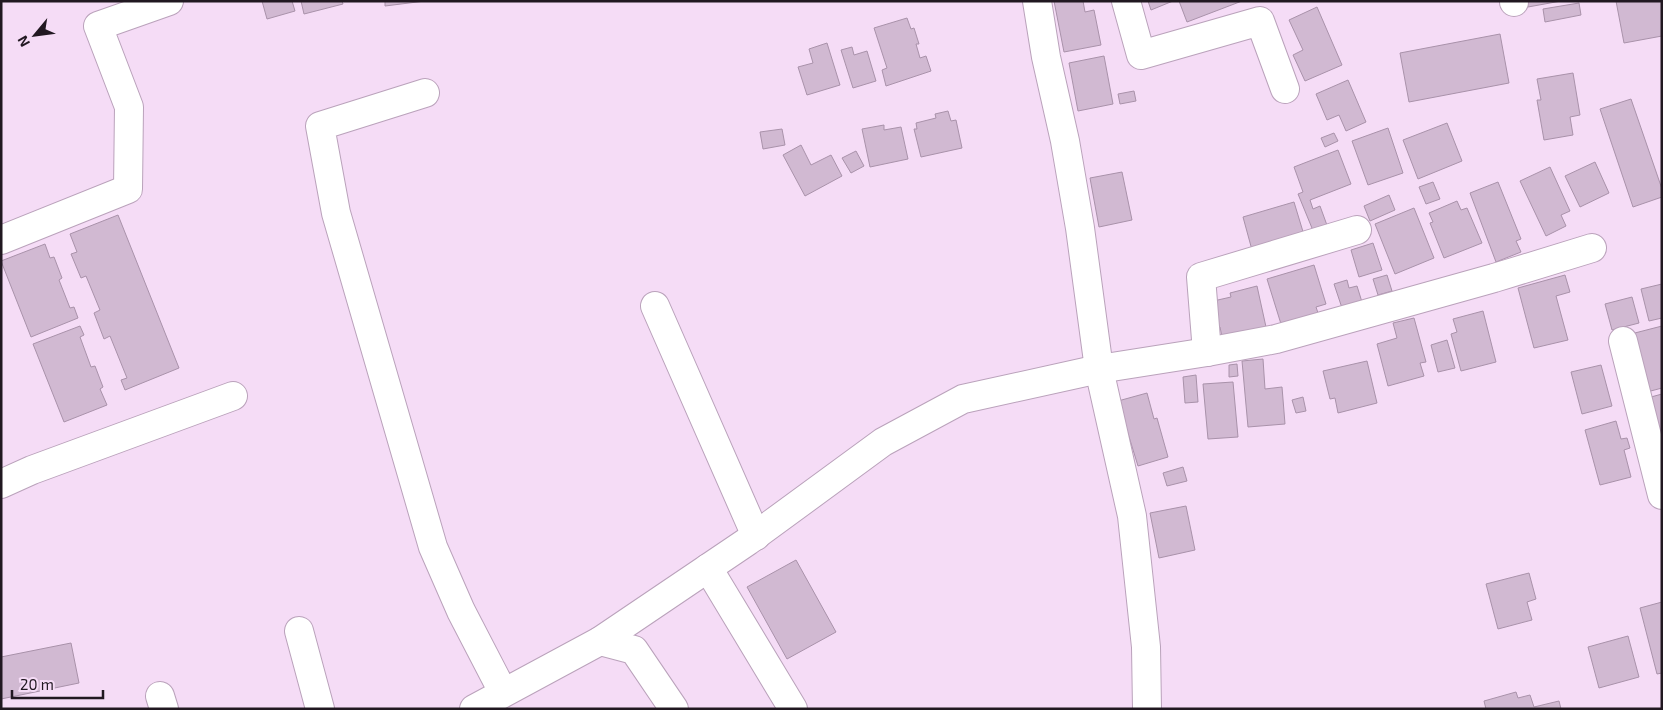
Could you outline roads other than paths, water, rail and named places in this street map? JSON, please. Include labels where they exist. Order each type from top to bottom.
[{"type":"street","points":[[1,240],[128,189],[129,107],[98,26],[169,1]]},
{"type":"street","points":[[1037,1],[1046,57],[1065,141],[1080,228],[1099,369],[1132,516],[1146,647],[1147,709]]},
{"type":"street","points":[[1126,1],[1141,55],[1260,22],[1285,89]]},
{"type":"street","points":[[425,93],[320,126],[336,213],[433,547],[461,611],[503,692]]},
{"type":"street","points":[[1207,352],[1201,277],[1357,230]]},
{"type":"street","points":[[474,709],[600,641],[756,536],[883,442],[963,399],[1099,369],[1276,340],[1592,248]]},
{"type":"street","points":[[655,306],[756,536]]},
{"type":"street","points":[[1624,341],[1662,495]]},
{"type":"street","points":[[1,484],[32,470],[234,396]]},
{"type":"street","points":[[708,568],[793,709]]},
{"type":"street","points":[[299,631],[320,709]]},
{"type":"street","points":[[600,641],[634,650],[674,709]]}]
